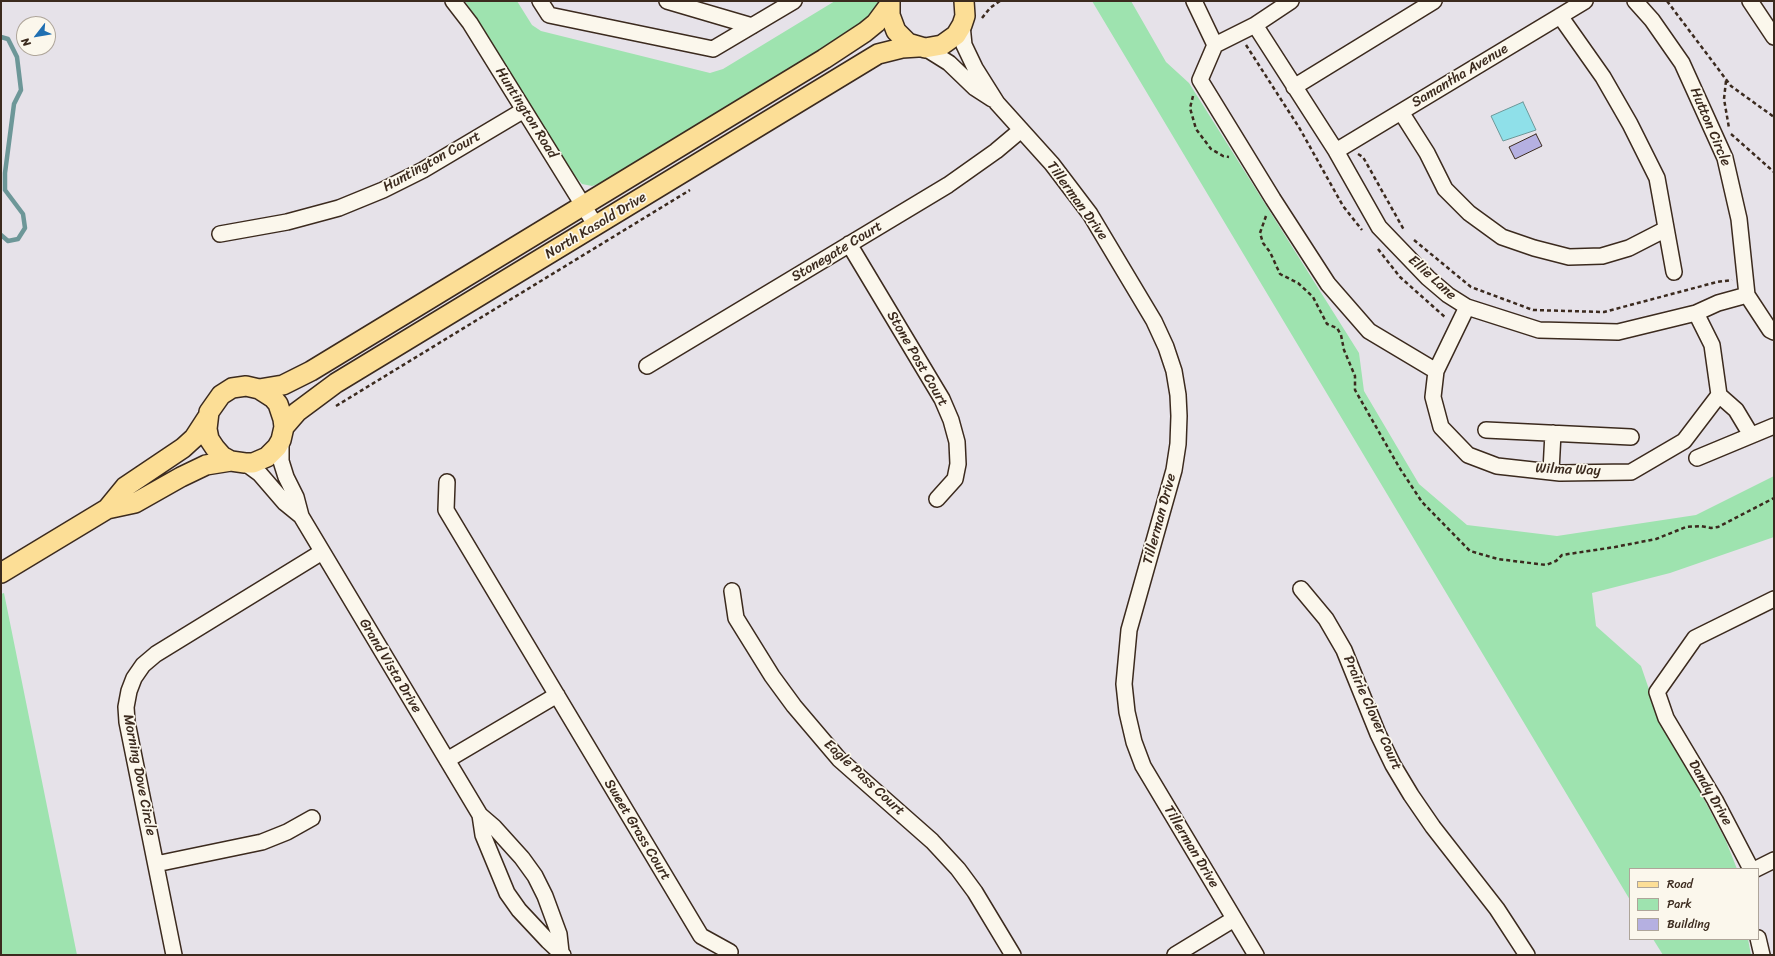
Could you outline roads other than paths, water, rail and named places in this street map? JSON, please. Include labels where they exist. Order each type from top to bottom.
[{"type":"main road","points":[[890,3],[890,15],[896,31],[903,40],[922,48]]},
{"type":"main road","name":"North Kasold Drive","points":[[259,389],[283,385],[300,378],[843,48],[876,23],[890,3]]},
{"type":"main road","name":"North Kasold Drive","points":[[282,433],[297,412],[336,383],[878,54],[902,48],[936,47],[947,42],[956,35],[970,12]]},
{"type":"main road","points":[[1,573],[107,509],[135,503],[206,465],[260,460],[267,457],[277,446],[282,433],[283,419],[278,404],[270,395],[259,389],[239,386],[226,391],[216,400],[201,429],[189,443],[125,487],[107,509]]},
{"type":"main road","points":[[207,418],[209,439],[214,448],[222,456],[238,462]]},
{"type":"street","name":"Huntington Road","points":[[453,1],[470,23],[596,226]]},
{"type":"street","points":[[540,1],[549,15],[713,49],[793,1]]},
{"type":"street","points":[[666,1],[752,26]]},
{"type":"street","points":[[1194,1],[1215,45]]},
{"type":"street","points":[[1291,1],[1255,25],[1215,45],[1200,80],[1273,199],[1328,284],[1369,331],[1436,371]]},
{"type":"street","points":[[1294,87],[1434,1]]},
{"type":"street","name":"Samantha Avenue","points":[[1340,149],[1584,1]]},
{"type":"street","name":"Hutton Circle","points":[[1635,1],[1652,20],[1682,63],[1725,158],[1739,219],[1747,295],[1770,330],[1774,332]]},
{"type":"street","points":[[1750,1],[1774,37]]},
{"type":"street","name":"Tillerman Drive","points":[[970,12],[964,45],[968,55],[997,103],[1052,164],[1090,214],[1154,321],[1166,347],[1174,371],[1178,395],[1178,444],[1172,476],[1129,630],[1124,684],[1127,712],[1134,742],[1143,766],[1256,955]]},
{"type":"street","points":[[1560,16],[1603,77],[1634,131],[1657,178],[1674,272]]},
{"type":"street","name":"Ellie Lane","points":[[1255,25],[1294,87],[1340,149],[1379,227],[1428,278],[1448,295],[1467,307],[1539,330],[1618,332],[1696,313],[1718,303],[1747,295]]},
{"type":"street","name":"Tillerman Drive","points":[[922,48],[949,63],[975,88],[997,103]]},
{"type":"street","name":"Huntington Court","points":[[220,234],[287,222],[339,208],[383,190],[423,170],[524,110]]},
{"type":"street","points":[[1401,112],[1428,153],[1445,189],[1470,214],[1502,237],[1534,248],[1569,257],[1602,256],[1630,248],[1666,229]]},
{"type":"street","name":"Stonegate Court","points":[[647,366],[973,168],[1021,130]]},
{"type":"street","name":"Stone Post Court","points":[[849,244],[942,399],[951,420],[957,442],[958,464],[954,479],[937,500]]},
{"type":"street","name":"Wilma Way","points":[[1467,307],[1436,371],[1433,397],[1441,427],[1468,455],[1497,466],[1551,471],[1631,472],[1684,441],[1719,395]]},
{"type":"street","points":[[1696,313],[1712,345],[1719,395],[1736,410],[1751,435]]},
{"type":"street","points":[[1697,458],[1774,426]]},
{"type":"street","points":[[1486,430],[1631,437]]},
{"type":"street","name":"Grand Vista Drive","points":[[282,433],[281,461],[286,477],[296,497],[301,516],[480,815],[494,827],[536,876],[559,934],[562,954]]},
{"type":"street","points":[[1551,471],[1553,433]]},
{"type":"street","name":"Grand Vista Drive","points":[[238,462],[260,474],[285,503],[301,516]]},
{"type":"street","name":"Sweet Grass Court","points":[[447,482],[446,510],[701,936],[730,952]]},
{"type":"street","name":"Morning Dove Circle","points":[[174,955],[127,722],[126,706],[134,678],[143,665],[156,654],[322,552]]},
{"type":"street","name":"Prairie Clover Court","points":[[1301,589],[1326,619],[1344,650],[1378,734],[1393,765],[1411,795],[1433,827],[1497,909],[1527,955]]},
{"type":"street","name":"Eagle Pass Court","points":[[732,591],[736,618],[772,676],[794,706],[839,759],[932,841],[958,869],[975,892],[1013,955]]},
{"type":"street","name":"Dandy Drive","points":[[1750,868],[1715,800],[1666,718],[1657,692],[1695,638],[1774,599]]},
{"type":"street","points":[[447,760],[557,695]]},
{"type":"street","name":"Grand Vista Drive","points":[[480,815],[483,835],[506,893],[528,921],[562,954]]},
{"type":"street","points":[[156,864],[262,842],[287,832],[312,818]]},
{"type":"street","points":[[1758,868],[1774,860]]},
{"type":"street","points":[[1175,955],[1234,919]]},
{"type":"street","points":[[1758,940],[1762,955]]},
{"type":"water","points":[[1523,102],[1536,130],[1503,141],[1491,116]]},
{"type":"waterway","points":[[1,37],[8,39],[17,57],[21,90],[14,104],[5,173],[5,190],[23,214],[25,228],[18,239],[8,241],[1,235]]}]
